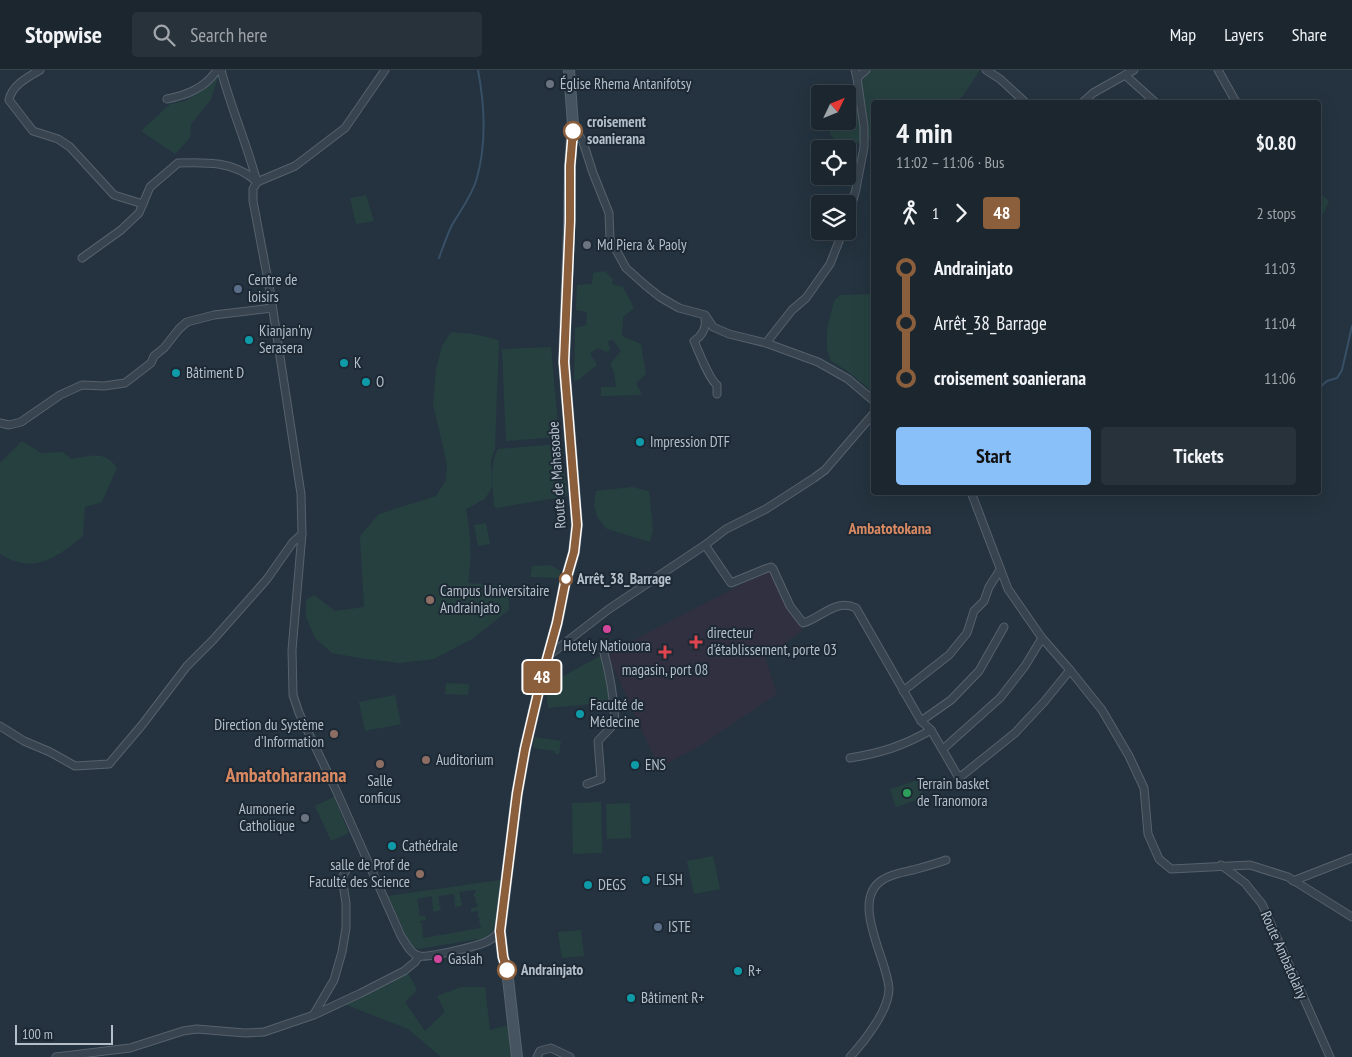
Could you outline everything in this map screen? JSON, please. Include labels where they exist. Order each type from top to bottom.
[{"type":"street","points":[[40,70],[25,79],[11,92],[9,100],[12,105],[33,131],[58,139],[70,147],[114,195],[142,204]]},
{"type":"street","points":[[167,99],[193,92],[206,83],[216,70]]},
{"type":"street","points":[[221,70],[257,182]]},
{"type":"street","points":[[385,70],[345,128],[295,166],[257,182],[253,189],[253,201],[301,494],[302,534],[292,650],[293,694],[299,713],[336,790],[401,936],[412,952],[418,956],[446,952],[487,942],[500,931]]},
{"type":"street","name":"Route de Mahasoabe","points":[[517,1057],[507,970],[503,957],[500,931],[517,794],[525,749],[574,552],[577,525],[564,362],[573,125],[569,70]]},
{"type":"street","points":[[854,195],[864,147],[864,127],[855,70]]},
{"type":"street","points":[[857,78],[866,70]]},
{"type":"street","points":[[986,70],[1000,79],[1023,100]]},
{"type":"street","points":[[1086,100],[1134,70]]},
{"type":"street","points":[[1218,70],[1235,100]]},
{"type":"street","points":[[1125,75],[1153,100]]},
{"type":"street","points":[[573,125],[583,142],[609,213],[610,239],[626,268],[660,297],[679,308],[705,315],[713,327],[729,334],[766,343],[818,362],[848,380],[871,399]]},
{"type":"street","points":[[82,258],[121,230],[139,213],[150,187],[178,163],[215,163],[247,172],[257,182]]},
{"type":"street","points":[[766,343],[792,310],[806,298],[830,264],[839,240]]},
{"type":"street","points":[[0,423],[10,425],[21,422],[60,395],[82,385],[104,386],[125,383],[151,362],[154,356],[164,348],[187,322],[214,315],[272,308]]},
{"type":"street","points":[[705,315],[704,329],[700,337],[694,341],[707,371],[717,385],[717,394]]},
{"type":"street","points":[[548,656],[609,609],[726,529],[766,509],[825,470],[871,416]]},
{"type":"street","points":[[972,495],[1008,589],[1042,638],[1102,710],[1129,756],[1144,788],[1148,834],[1159,859],[1171,869],[1250,864],[1288,877],[1352,917]]},
{"type":"street","points":[[0,726],[24,741],[50,752],[75,766],[108,764],[142,725],[187,666],[213,640],[267,579],[293,542],[302,534]]},
{"type":"street","points":[[705,545],[731,583],[765,569],[773,568],[790,606],[803,622],[813,620],[840,605],[850,605],[856,608],[921,721],[931,730],[959,778],[1015,733],[1070,670]]},
{"type":"street","points":[[903,691],[949,655],[967,633],[974,610],[984,601],[989,587],[1000,570]]},
{"type":"street","points":[[921,721],[951,700],[980,671],[1004,627]]},
{"type":"street","points":[[943,749],[1000,698],[1042,638]]},
{"type":"street","points":[[587,784],[601,779],[598,741],[615,723],[614,698],[603,649]]},
{"type":"street","points":[[850,758],[895,748],[931,730]]},
{"type":"street","points":[[1293,880],[1352,858]]},
{"type":"street","points":[[850,1057],[864,1042],[885,1006],[889,990],[886,970],[871,928],[869,901],[875,888],[882,879],[946,860]]},
{"type":"street","name":"Route Ambatolahy","points":[[1221,865],[1245,883],[1262,904],[1330,1057]]},
{"type":"street","points":[[314,1014],[334,980],[342,952],[346,928],[346,903],[342,878],[348,866]]},
{"type":"street","points":[[56,1057],[130,1048],[183,1031],[197,1029],[245,1033],[264,1032],[314,1014],[404,971],[415,962],[418,956]]},
{"type":"street","points":[[537,1057],[540,1051],[551,1048],[570,1057]]},
{"type":"shaded area","points":[[772,572],[802,631],[765,657],[777,694],[700,746],[659,768],[607,654],[761,574]]},
{"type":"green space","points":[[868,70],[980,70],[963,96],[958,100],[871,100],[871,140],[856,143],[856,140],[835,140],[829,130],[856,130],[856,86]]},
{"type":"green space","points":[[219,75],[210,101],[191,124],[190,138],[175,154],[141,131],[170,104],[185,101],[199,93]]},
{"type":"green space","points":[[1321,194],[1329,201],[1321,219]]},
{"type":"green space","points":[[366,195],[374,221],[356,224],[350,198]]},
{"type":"green space","points":[[604,271],[613,279],[612,284],[623,287],[634,308],[623,317],[622,336],[641,344],[646,374],[636,383],[642,395],[601,396],[601,387],[616,387],[614,372],[610,364],[621,351],[613,340],[608,341],[610,350],[606,352],[598,348],[590,353],[597,365],[580,379],[574,381],[575,328],[586,325],[587,312],[576,310],[577,285],[592,284],[593,273]]},
{"type":"green space","points":[[871,294],[871,390],[850,373],[830,360],[827,350],[827,330],[834,301],[840,295]]},
{"type":"green space","points":[[451,332],[474,334],[499,340],[495,448],[491,460],[492,487],[485,499],[466,509],[470,546],[468,583],[508,586],[509,610],[472,639],[434,659],[399,663],[332,653],[315,638],[306,617],[306,600],[314,595],[335,611],[364,607],[360,536],[379,514],[436,496],[446,480],[447,464],[433,404],[436,369],[442,346]]},
{"type":"green space","points":[[551,347],[559,437],[506,441],[502,349]]},
{"type":"green space","points":[[22,441],[41,453],[62,452],[72,459],[102,456],[112,462],[117,468],[102,502],[85,507],[83,536],[61,553],[45,561],[27,564],[9,559],[0,554],[0,463]]},
{"type":"green space","points":[[559,444],[568,496],[496,508],[494,506],[493,462],[498,449]]},
{"type":"green space","points":[[632,487],[649,491],[653,530],[650,542],[607,529],[598,518],[594,506],[596,491]]},
{"type":"green space","points":[[486,523],[490,544],[478,546],[474,525]]},
{"type":"green space","points":[[550,565],[561,571],[558,578],[530,577],[532,566]]},
{"type":"green space","points":[[602,655],[612,702],[548,708],[546,685],[547,687],[549,684]]},
{"type":"green space","points":[[446,683],[469,684],[468,695],[445,694]]},
{"type":"green space","points":[[395,695],[401,724],[365,731],[359,702]]},
{"type":"green space","points":[[534,737],[561,741],[559,754],[555,754],[555,751],[533,748]]},
{"type":"green space","name":"Terrain basket de Tranomora","points":[[918,780],[924,798],[896,807],[890,789]]},
{"type":"green space","points":[[334,797],[349,833],[331,841],[315,806]]},
{"type":"green space","points":[[601,802],[602,853],[573,854],[572,803]]},
{"type":"green space","points":[[630,803],[631,838],[607,839],[606,804]]},
{"type":"green space","points":[[713,856],[720,889],[694,894],[687,861]]},
{"type":"green space","points":[[500,880],[496,926],[490,934],[485,938],[418,949],[411,946],[388,896]],"holes":[[[475,890],[476,893],[474,893],[474,897],[476,897],[475,900],[478,907],[471,908],[471,912],[478,911],[481,928],[423,938],[422,923],[420,921],[426,920],[425,916],[419,916],[417,899],[432,896],[433,912],[441,910],[438,896],[454,894],[455,907],[462,906],[459,892]]]},
{"type":"green space","points":[[581,930],[584,956],[562,958],[558,932]]},
{"type":"green space","points":[[407,971],[417,990],[405,1002],[425,1031],[445,1012],[437,996],[461,987],[485,987],[490,1030],[508,1025],[512,1057],[441,1057],[408,1029],[344,1004],[376,990]]},
{"type":"waterway","points":[[439,258],[452,225],[474,187],[480,167],[484,126],[478,70]]},
{"type":"waterway","points":[[1321,386],[1327,381],[1337,378],[1342,370],[1352,326]]},
{"type":"bus line","name":"48","points":[[507,970],[503,957],[500,931],[517,794],[540,685],[574,552],[577,525],[568,432],[564,362],[570,221],[570,166],[573,131]]},
{"type":"place","name":"Église Rhema Antanifotsy","points":[[550,84]]},
{"type":"place","name":"croisement soanierana","points":[[573,131]]},
{"type":"place","name":"Md Piera & Paoly","points":[[587,245]]},
{"type":"place","name":"Centre de loisirs","points":[[238,289]]},
{"type":"place","name":"Kianjan'ny Serasera","points":[[249,340]]},
{"type":"place","name":"K","points":[[344,363]]},
{"type":"place","name":"Bâtiment D","points":[[176,373]]},
{"type":"place","name":"O","points":[[366,382]]},
{"type":"place","name":"Impression DTF","points":[[640,442]]},
{"type":"place","name":"Arrêt_38_Barrage","points":[[566,579]]},
{"type":"place","name":"Campus Universitaire Andrainjato","points":[[430,600]]},
{"type":"place","name":"Hotely Natiouora","points":[[607,629]]},
{"type":"place","name":"directeur d'établissement, porte 03","points":[[696,642]]},
{"type":"place","name":"magasin, port 08","points":[[665,652]]},
{"type":"place","name":"Faculté de Médecine","points":[[580,714]]},
{"type":"place","name":"Direction du Système d'Information","points":[[334,734]]},
{"type":"place","name":"Auditorium","points":[[426,760]]},
{"type":"place","name":"Salle conficus","points":[[380,764]]},
{"type":"place","name":"ENS","points":[[635,765]]},
{"type":"place","name":"Terrain basket de Tranomora","points":[[907,793]]},
{"type":"place","name":"Aumonerie Catholique","points":[[305,818]]},
{"type":"place","name":"Cathédrale","points":[[392,846]]},
{"type":"place","name":"salle de Prof de Faculté des Science","points":[[420,874]]},
{"type":"place","name":"FLSH","points":[[646,880]]},
{"type":"place","name":"DEGS","points":[[588,885]]},
{"type":"place","name":"ISTE","points":[[658,927]]},
{"type":"place","name":"Gaslah","points":[[438,959]]},
{"type":"place","name":"Andrainjato","points":[[507,970]]},
{"type":"place","name":"R+","points":[[738,971]]},
{"type":"place","name":"Bâtiment R+","points":[[631,998]]},
{"type":"district","name":"Ambatotokana","points":[[890,528]]},
{"type":"district","name":"Ambatoharanana","points":[[286,775]]}]
